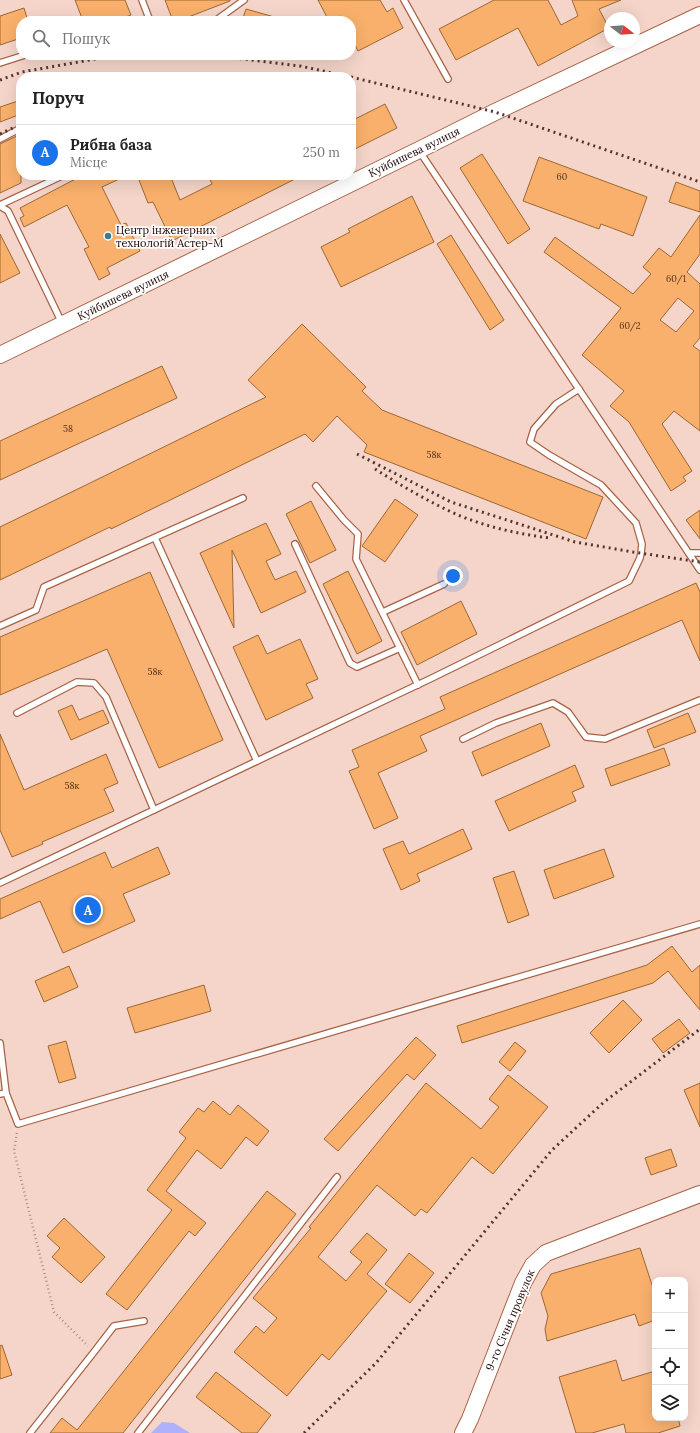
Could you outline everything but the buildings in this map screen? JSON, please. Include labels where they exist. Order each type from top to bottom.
[{"type":"main road","name":"Куйбишева вулиця","points":[[0,355],[495,112],[700,15]]},
{"type":"main road","name":"9-го Січня провулок","points":[[462,1433],[470,1419],[523,1283],[533,1265],[546,1253],[700,1194]]},
{"type":"lane","points":[[142,0],[148,16]]},
{"type":"lane","points":[[222,16],[244,0]]},
{"type":"lane","points":[[404,0],[448,79]]},
{"type":"lane","points":[[0,63],[16,58]]},
{"type":"lane","points":[[0,139],[16,131]]},
{"type":"lane","points":[[419,150],[700,570]]},
{"type":"lane","points":[[53,180],[0,205],[8,211],[63,324]]},
{"type":"lane","points":[[0,883],[418,685],[629,581],[641,553],[642,544],[636,523],[601,485],[549,456],[530,442],[534,429],[556,404],[579,389]]},
{"type":"lane","points":[[316,486],[344,520],[358,534],[356,559],[418,685]]},
{"type":"lane","points":[[0,626],[36,610],[44,587],[243,498]]},
{"type":"lane","points":[[155,538],[257,761]]},
{"type":"lane","points":[[295,544],[350,663],[357,668],[400,648]]},
{"type":"lane","points":[[689,553],[700,553]]},
{"type":"lane","points":[[382,612],[444,584]]},
{"type":"lane","points":[[17,713],[77,682],[94,683],[106,697],[154,810]]},
{"type":"lane","points":[[463,740],[496,723],[553,704],[568,712],[586,736],[605,738],[700,700]]},
{"type":"lane","points":[[0,1043],[3,1093],[18,1124],[700,924]]},
{"type":"lane","points":[[138,1433],[337,1177]]},
{"type":"lane","points":[[30,1433],[114,1326],[144,1321]]},
{"type":"path","points":[[18,1124],[14,1150],[54,1312],[94,1352]]},
{"type":"shaded area","points":[[162,1422],[174,1423],[190,1433],[151,1433]]},
{"type":"railway","points":[[22,72],[90,60]]},
{"type":"railway","points":[[251,60],[300,66],[328,72]]},
{"type":"railway","points":[[0,80],[16,74]]},
{"type":"railway","points":[[356,78],[495,112],[700,182]]},
{"type":"railway","points":[[0,134],[16,126]]},
{"type":"railway","points":[[357,454],[451,502],[575,542],[700,562]]},
{"type":"railway","points":[[375,469],[416,494],[458,515],[503,530],[550,538]]},
{"type":"railway","points":[[304,1433],[376,1363],[552,1150],[604,1102],[700,1029]]},
{"type":"place","name":"Центр інженерних технологій Астер-М","points":[[108,236]]},
{"type":"place","name":"Рибна база","points":[[88,910]]}]
